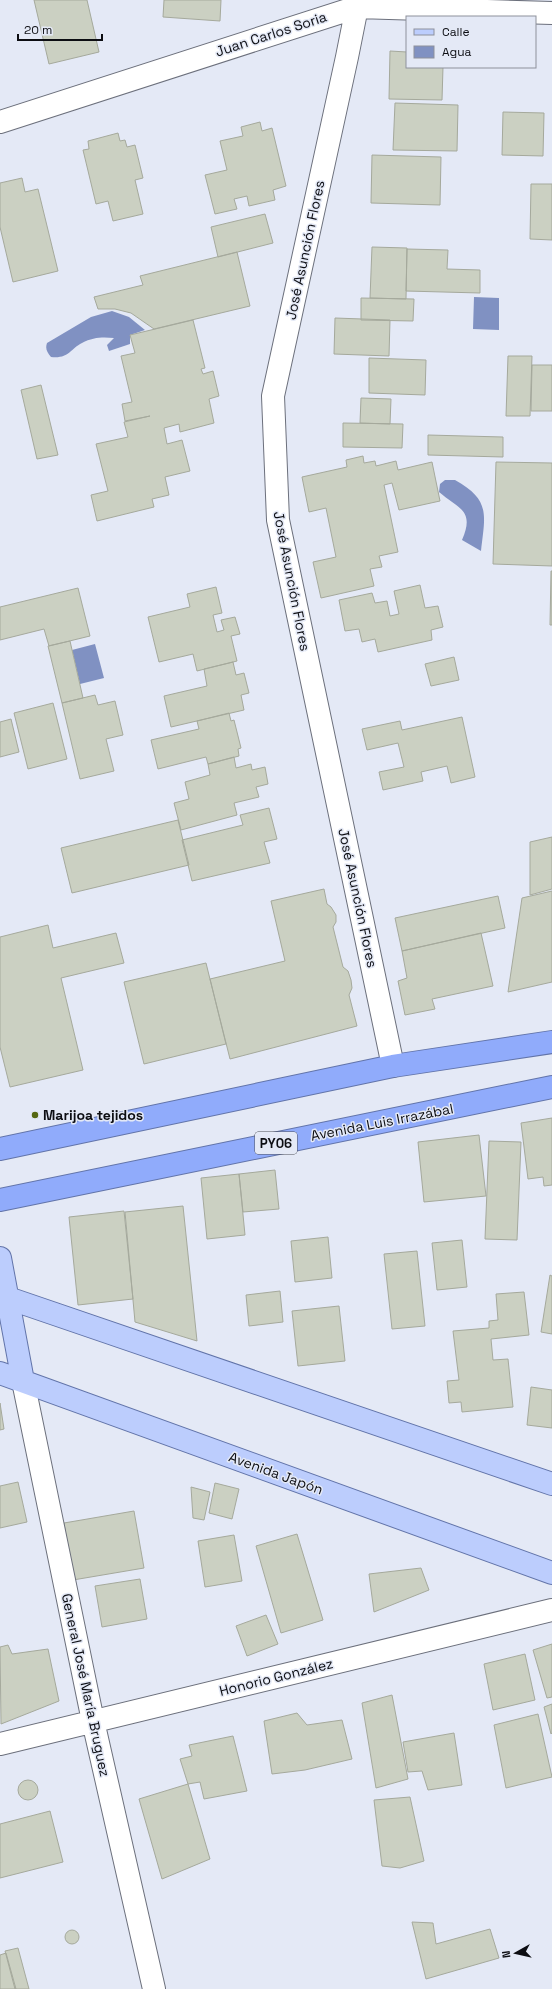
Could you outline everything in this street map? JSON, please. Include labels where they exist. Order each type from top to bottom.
[{"type":"highway","points":[[0,1149],[393,1066],[552,1042]]},
{"type":"highway","name":"Avenida Luis Irrazábal","points":[[0,1200],[552,1087]]},
{"type":"main road","points":[[0,1258],[23,1381]]},
{"type":"main road","points":[[8,1298],[552,1484]]},
{"type":"main road","name":"Avenida Japón","points":[[0,1373],[552,1573]]},
{"type":"street","name":"Juan Carlos Soria","points":[[0,122],[356,3],[552,13]]},
{"type":"street","name":"José Asunción Flores","points":[[356,3],[273,396],[278,520],[393,1066]]},
{"type":"street","name":"General José María Bruguez","points":[[23,1381],[93,1721],[154,1989]]},
{"type":"street","name":"Honorio González","points":[[0,1744],[552,1610]]},
{"type":"water","points":[[474,297],[499,298],[499,330],[473,329]]},
{"type":"water","points":[[112,311],[129,317],[145,330],[130,335],[130,344],[109,351],[107,345],[114,338],[102,338],[86,341],[78,345],[66,355],[62,356],[51,357],[48,354],[46,349],[47,343],[91,317]]},
{"type":"water","points":[[445,480],[455,480],[467,487],[475,494],[480,502],[484,518],[481,551],[462,540],[466,530],[466,516],[463,511],[439,492],[440,484]]},
{"type":"water","points":[[95,644],[104,678],[80,684],[72,650]]},
{"type":"building","points":[[34,0],[87,0],[99,52],[49,64]]},
{"type":"building","points":[[164,0],[221,0],[220,21],[163,17]]},
{"type":"building","points":[[390,51],[406,52],[406,68],[443,68],[442,100],[389,99]]},
{"type":"building","points":[[395,103],[458,105],[457,151],[393,150]]},
{"type":"building","points":[[503,112],[544,113],[543,156],[502,155]]},
{"type":"building","points":[[260,122],[262,131],[272,128],[286,186],[273,190],[275,200],[249,206],[247,196],[234,199],[237,209],[215,214],[205,175],[227,170],[220,141],[243,136],[241,127]]},
{"type":"building","points":[[118,133],[120,141],[125,140],[127,147],[135,145],[143,178],[135,180],[143,214],[113,221],[108,201],[96,204],[83,150],[89,149],[88,141]]},
{"type":"building","points":[[372,155],[441,157],[440,205],[371,203]]},
{"type":"building","points":[[22,178],[25,192],[38,189],[58,271],[13,282],[0,227],[0,183]]},
{"type":"building","points":[[531,184],[552,184],[552,240],[530,239]]},
{"type":"building","points":[[265,214],[273,243],[218,257],[211,227]]},
{"type":"building","points":[[372,247],[407,248],[406,299],[370,298]]},
{"type":"building","points":[[407,249],[448,250],[447,269],[480,270],[480,293],[406,291]]},
{"type":"building","points":[[237,252],[250,306],[154,329],[131,313],[115,309],[98,309],[94,297],[143,285],[140,276]]},
{"type":"building","points":[[361,298],[414,299],[413,321],[361,320]]},
{"type":"building","points":[[335,318],[390,320],[389,356],[334,354]]},
{"type":"building","points":[[193,320],[205,368],[201,369],[203,374],[213,371],[219,396],[209,399],[214,423],[180,432],[179,424],[164,428],[167,444],[182,440],[190,471],[165,477],[169,495],[152,499],[154,507],[97,521],[91,495],[108,491],[96,444],[128,437],[124,422],[150,416],[125,421],[122,404],[132,402],[121,356],[135,353],[130,335]]},
{"type":"building","points":[[508,356],[532,356],[530,416],[506,416]]},
{"type":"building","points":[[369,358],[426,360],[425,395],[369,393]]},
{"type":"building","points":[[532,365],[552,365],[552,411],[531,411]]},
{"type":"building","points":[[41,385],[58,455],[37,459],[21,390]]},
{"type":"building","points":[[361,398],[391,399],[390,424],[360,423]]},
{"type":"building","points":[[343,423],[403,424],[402,448],[343,447]]},
{"type":"building","points":[[428,435],[503,437],[503,457],[428,455]]},
{"type":"building","points":[[363,456],[364,463],[375,461],[376,466],[396,461],[398,470],[432,462],[440,501],[399,510],[392,483],[384,485],[398,552],[379,556],[382,567],[370,569],[374,586],[321,598],[313,562],[336,557],[326,508],[309,512],[302,477],[347,467],[346,460]]},
{"type":"building","points":[[496,462],[552,463],[552,566],[493,564]]},
{"type":"building","points":[[551,571],[552,625],[550,625]]},
{"type":"building","points":[[420,585],[425,608],[438,606],[443,627],[431,630],[432,640],[378,652],[375,639],[362,642],[359,629],[345,631],[339,600],[372,593],[375,603],[387,601],[390,616],[399,614],[394,591]]},
{"type":"building","points":[[216,587],[222,613],[213,615],[217,632],[224,630],[221,620],[235,617],[240,634],[231,636],[237,661],[197,671],[193,654],[159,662],[148,617],[190,607],[187,594]]},
{"type":"building","points":[[78,588],[90,636],[49,646],[44,629],[0,640],[0,607]]},
{"type":"building","points":[[70,641],[83,698],[62,703],[48,646]]},
{"type":"building","points":[[454,657],[459,680],[431,686],[425,664]]},
{"type":"building","points":[[233,662],[236,675],[244,673],[249,693],[241,695],[244,710],[171,727],[164,696],[207,686],[204,669]]},
{"type":"building","points":[[95,695],[98,705],[115,701],[123,735],[106,739],[114,771],[80,779],[62,703]]},
{"type":"building","points":[[53,703],[67,759],[28,769],[14,713]]},
{"type":"building","points":[[229,713],[231,721],[234,720],[241,748],[238,749],[239,756],[208,764],[206,757],[158,769],[151,740],[199,729],[197,721]]},
{"type":"building","points":[[462,717],[475,777],[451,783],[447,766],[421,772],[423,781],[383,790],[379,772],[404,767],[398,743],[367,750],[362,729],[400,721],[402,730]]},
{"type":"building","points":[[11,719],[19,752],[0,757],[0,722]]},
{"type":"building","points":[[234,757],[236,768],[251,764],[252,770],[265,767],[268,784],[256,787],[259,797],[234,803],[237,815],[181,830],[174,803],[189,799],[185,782],[210,775],[208,764]]},
{"type":"building","points":[[269,808],[277,839],[264,842],[270,863],[192,881],[182,840],[243,825],[240,815]]},
{"type":"building","points":[[178,820],[189,865],[72,893],[61,848]]},
{"type":"building","points":[[552,837],[552,889],[530,895],[530,842]]},
{"type":"building","points":[[324,889],[327,904],[336,915],[336,922],[333,927],[343,967],[348,971],[351,980],[352,988],[349,995],[357,1026],[230,1059],[210,979],[285,961],[271,901]]},
{"type":"building","points":[[552,891],[552,982],[508,992],[522,898]]},
{"type":"building","points":[[498,896],[505,928],[402,951],[395,918]]},
{"type":"building","points":[[48,925],[53,948],[116,933],[124,963],[61,978],[83,1070],[10,1087],[0,1047],[0,937]]},
{"type":"building","points":[[481,933],[493,986],[432,999],[435,1009],[405,1015],[398,981],[407,978],[402,951]]},
{"type":"building","points":[[206,963],[226,1044],[144,1064],[124,982]]},
{"type":"building","points":[[552,1118],[552,1185],[544,1186],[543,1177],[528,1179],[521,1123]]},
{"type":"building","points":[[479,1135],[486,1196],[424,1202],[418,1142]]},
{"type":"building","points":[[489,1141],[521,1142],[517,1240],[485,1239]]},
{"type":"building","points":[[275,1170],[279,1209],[243,1212],[239,1174]]},
{"type":"building","points":[[239,1174],[245,1235],[207,1239],[201,1178]]},
{"type":"building","points":[[183,1206],[197,1341],[135,1322],[125,1212]]},
{"type":"building","points":[[124,1211],[133,1299],[78,1305],[69,1217]]},
{"type":"building","points":[[328,1237],[332,1278],[295,1282],[291,1241]]},
{"type":"building","points":[[462,1240],[467,1287],[437,1290],[432,1243]]},
{"type":"building","points":[[417,1251],[425,1326],[392,1329],[384,1254]]},
{"type":"building","points":[[550,1275],[552,1276],[552,1334],[541,1332]]},
{"type":"building","points":[[280,1291],[283,1322],[249,1326],[246,1295]]},
{"type":"building","points":[[524,1292],[529,1335],[491,1339],[493,1360],[508,1359],[513,1407],[462,1412],[461,1402],[449,1403],[447,1381],[459,1380],[453,1331],[489,1328],[489,1321],[498,1320],[496,1294]]},
{"type":"building","points":[[339,1306],[345,1361],[298,1366],[292,1311]]},
{"type":"building","points":[[531,1387],[552,1390],[552,1428],[527,1425]]},
{"type":"building","points":[[0,1403],[4,1429],[0,1430]]},
{"type":"building","points":[[18,1482],[27,1522],[0,1528],[0,1486]]},
{"type":"building","points":[[215,1483],[239,1489],[232,1519],[209,1513]]},
{"type":"building","points":[[191,1487],[210,1492],[204,1520],[193,1518]]},
{"type":"building","points":[[134,1511],[144,1568],[73,1580],[64,1523]]},
{"type":"building","points":[[297,1534],[323,1620],[281,1633],[256,1546]]},
{"type":"building","points":[[234,1535],[242,1581],[205,1587],[198,1541]]},
{"type":"building","points":[[421,1568],[429,1590],[374,1612],[369,1574]]},
{"type":"building","points":[[140,1579],[147,1619],[102,1627],[95,1586]]},
{"type":"building","points":[[266,1615],[278,1644],[247,1656],[236,1626]]},
{"type":"building","points":[[552,1644],[552,1697],[547,1698],[533,1650]]},
{"type":"building","points":[[8,1645],[12,1654],[48,1649],[59,1701],[1,1724],[0,1647]]},
{"type":"building","points":[[525,1654],[535,1700],[493,1710],[484,1664]]},
{"type":"building","points":[[392,1695],[408,1779],[376,1788],[362,1703]]},
{"type":"building","points":[[552,1704],[552,1733],[551,1734],[544,1707]]},
{"type":"building","points":[[297,1713],[307,1725],[342,1720],[352,1759],[305,1770],[272,1774],[264,1721]]},
{"type":"building","points":[[538,1714],[552,1777],[506,1788],[494,1725]]},
{"type":"building","points":[[454,1733],[462,1785],[428,1790],[422,1771],[408,1772],[403,1742]]},
{"type":"building","points":[[233,1736],[247,1791],[204,1799],[200,1782],[188,1784],[180,1759],[192,1756],[189,1745]]},
{"type":"building","points":[[24,1780],[32,1780],[38,1786],[38,1794],[32,1800],[24,1800],[18,1794],[18,1786]]},
{"type":"building","points":[[188,1784],[210,1859],[162,1879],[139,1799]]},
{"type":"building","points":[[410,1797],[424,1861],[400,1868],[382,1866],[374,1800]]},
{"type":"building","points":[[50,1811],[63,1862],[0,1878],[0,1824]]},
{"type":"building","points":[[412,1922],[433,1923],[436,1944],[490,1929],[499,1958],[426,1979]]},
{"type":"building","points":[[69,1930],[75,1930],[79,1934],[79,1940],[75,1944],[69,1944],[65,1940],[65,1934]]},
{"type":"building","points":[[18,1948],[29,1989],[15,1989],[5,1951]]},
{"type":"building","points":[[6,1953],[16,1989],[0,1989],[0,1955]]},
{"type":"place","name":"Marijoa tejidos","points":[[35,1115]]}]
